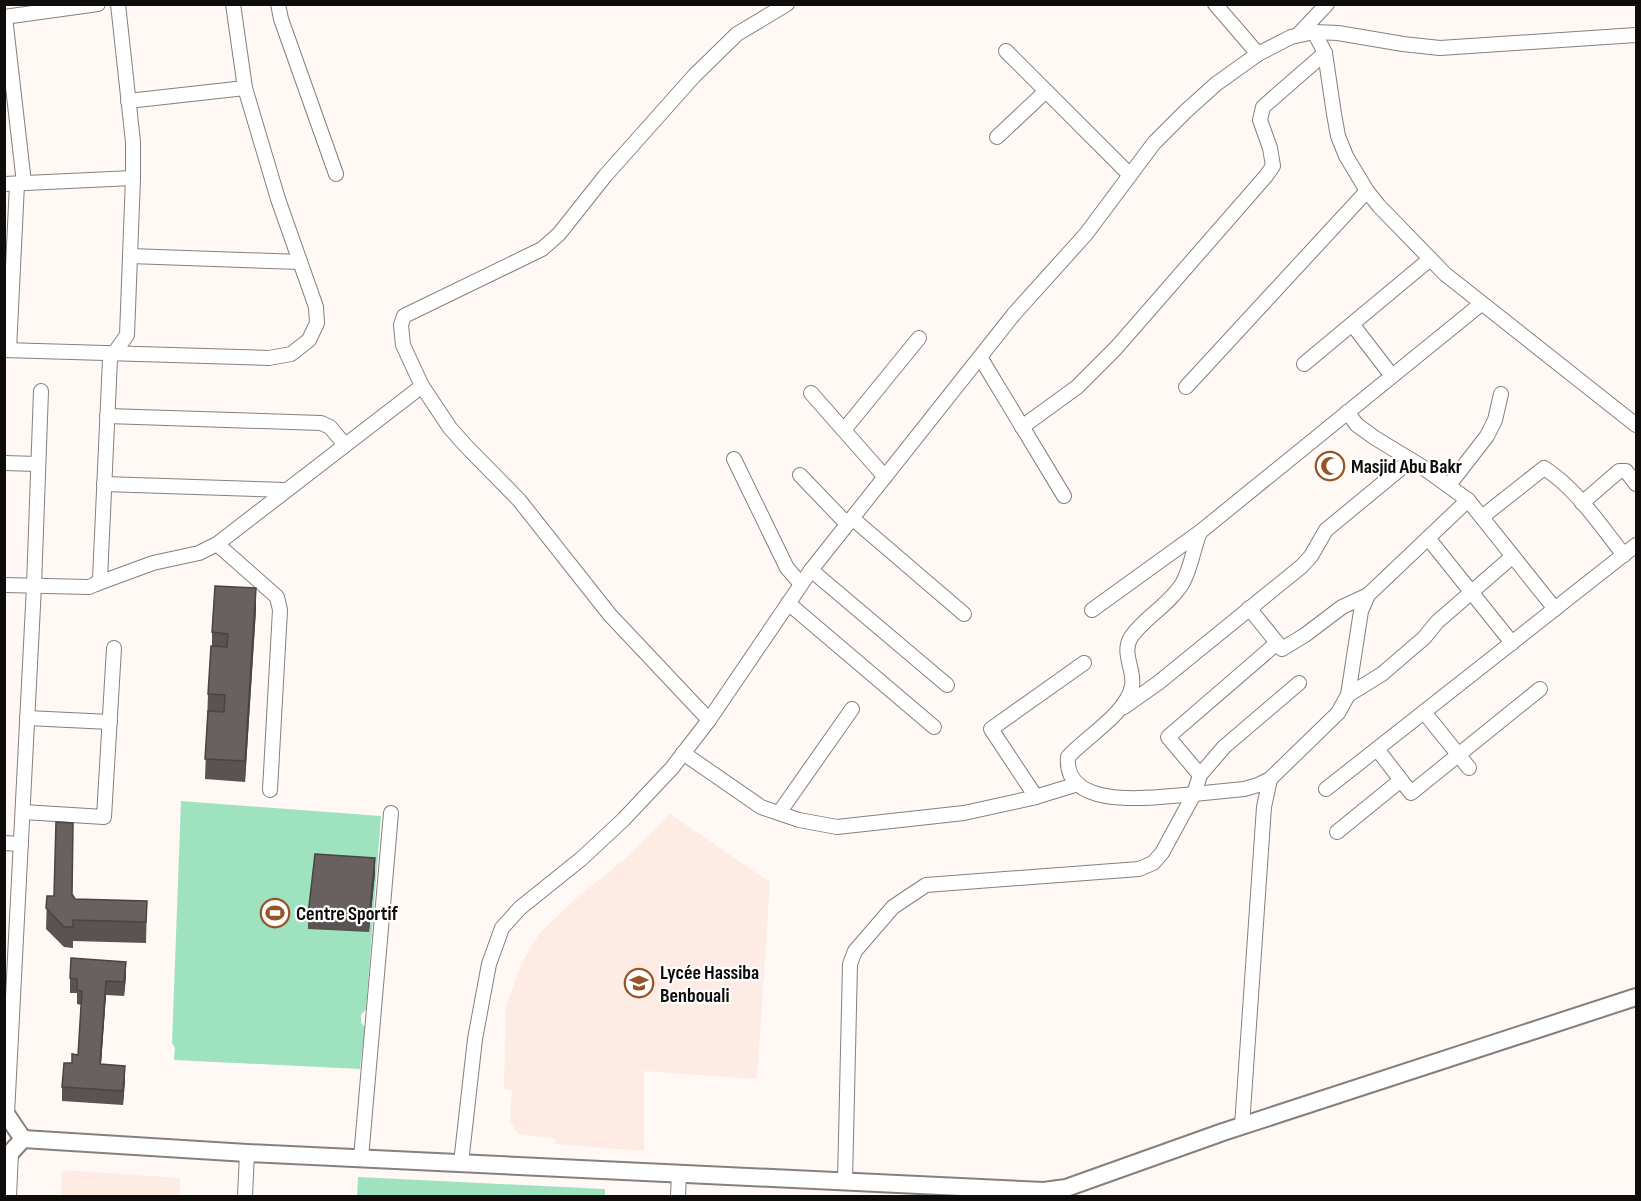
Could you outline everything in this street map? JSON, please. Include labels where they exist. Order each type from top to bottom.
[{"type":"street","points":[[98,4],[5,17],[15,184],[7,350],[269,358],[291,354],[309,340],[317,323],[316,307],[278,200],[245,88],[233,4]]},
{"type":"street","points":[[96,584],[100,579],[110,359],[127,335],[133,178],[133,142],[118,4]]},
{"type":"street","points":[[278,4],[281,19],[336,174]]},
{"type":"street","points":[[709,720],[610,615],[519,500],[450,428],[422,386],[403,345],[400,325],[404,316],[542,249],[559,234],[605,176],[694,76],[737,34],[787,4]]},
{"type":"street","points":[[1215,4],[1258,54]]},
{"type":"street","points":[[1298,35],[1327,4]]},
{"type":"street","points":[[1314,32],[1325,53],[1338,136],[1346,156],[1366,191],[1445,274],[1481,304],[1539,346],[1636,425]]},
{"type":"street","points":[[461,1163],[475,1039],[489,964],[502,928],[520,908],[581,859],[623,820],[683,753],[709,720],[811,570],[1014,314],[1086,234],[1155,143],[1186,111],[1216,84],[1258,54],[1298,35],[1314,32],[1338,33],[1440,48],[1636,35]]},
{"type":"street","points":[[1006,51],[1130,176]]},
{"type":"street","points":[[1022,427],[1077,387],[1116,348],[1266,176],[1273,166],[1270,148],[1260,120],[1263,108],[1325,53]]},
{"type":"street","points":[[128,101],[245,88]]},
{"type":"street","points":[[998,137],[1046,91]]},
{"type":"street","points":[[15,184],[133,178]]},
{"type":"street","points":[[1186,387],[1366,191]]},
{"type":"street","points":[[130,256],[300,262]]},
{"type":"street","points":[[1304,364],[1430,259]]},
{"type":"street","points":[[1092,610],[1200,532],[1481,304]]},
{"type":"street","points":[[1352,324],[1392,376]]},
{"type":"street","points":[[844,430],[919,338]]},
{"type":"street","points":[[980,357],[1064,496]]},
{"type":"street","points":[[4,585],[89,587],[153,563],[199,553],[217,544],[422,386]]},
{"type":"street","points":[[23,1139],[6,1113],[11,907],[21,844],[41,391]]},
{"type":"street","points":[[812,393],[885,477]]},
{"type":"street","points":[[1449,485],[1487,435],[1495,420],[1501,394]]},
{"type":"street","points":[[1347,412],[1358,425],[1468,500],[1555,609]]},
{"type":"street","points":[[107,416],[321,423],[330,427],[345,445]]},
{"type":"street","points":[[734,459],[787,568],[801,584]]},
{"type":"street","points":[[1368,594],[1361,611],[1348,695],[1338,713],[1270,779],[1244,789],[1131,799],[1098,794],[1072,779],[1067,768],[1068,757],[1113,715],[1158,682],[1302,566],[1311,556],[1326,530],[1411,460]]},
{"type":"street","points":[[4,463],[39,464]]},
{"type":"street","points":[[1482,517],[1544,468],[1555,475],[1582,503],[1624,555]]},
{"type":"street","points":[[1582,503],[1619,471],[1626,471],[1636,484]]},
{"type":"street","points":[[800,475],[850,521],[964,614]]},
{"type":"street","points":[[104,484],[286,490]]},
{"type":"street","points":[[1249,608],[1282,649],[1342,607],[1368,594],[1468,500]]},
{"type":"street","points":[[1113,715],[1128,697],[1132,684],[1127,650],[1130,639],[1172,597],[1182,583],[1200,532]]},
{"type":"street","points":[[1428,538],[1512,643]]},
{"type":"street","points":[[217,544],[277,597],[280,610],[270,790]]},
{"type":"street","points":[[1326,789],[1636,545]]},
{"type":"street","points":[[1348,695],[1382,674],[1424,638],[1437,622],[1513,556]]},
{"type":"street","points":[[811,570],[946,686]]},
{"type":"street","points":[[788,603],[934,727]]},
{"type":"street","points":[[1200,775],[1167,737],[1277,644]]},
{"type":"street","points":[[22,812],[104,817],[114,648]]},
{"type":"street","points":[[1036,797],[991,729],[1084,663]]},
{"type":"street","points":[[845,1181],[850,964],[855,951],[893,907],[926,885],[1139,869],[1153,864],[1162,854],[1194,794],[1200,775],[1224,747],[1299,683]]},
{"type":"street","points":[[1377,749],[1411,793],[1540,689]]},
{"type":"street","points":[[780,813],[852,709]]},
{"type":"street","points":[[1424,712],[1469,768]]},
{"type":"street","points":[[27,718],[110,722]]},
{"type":"street","points":[[683,753],[761,807],[799,820],[837,827],[963,813],[1036,797],[1078,784]]},
{"type":"street","points":[[1242,1126],[1264,807],[1270,779]]},
{"type":"street","points":[[1337,832],[1401,780]]},
{"type":"street","points":[[362,1158],[391,813]]},
{"type":"street","points":[[4,843],[21,844]]},
{"type":"street","points":[[23,1139],[247,1153],[845,1181],[929,1191],[1044,1191],[1066,1188],[1242,1126],[1636,997]]},
{"type":"street","points":[[9,1197],[8,1157],[23,1139]]},
{"type":"street","points":[[245,1197],[247,1153]]},
{"type":"street","points":[[678,1197],[679,1173]]},
{"type":"shaded area","name":"Lycée Hassiba Benbouali","points":[[670,814],[770,882],[757,1079],[644,1071],[644,1151],[554,1144],[555,1138],[521,1135],[515,1130],[510,1120],[512,1090],[504,1089],[506,1006],[523,960],[540,933],[580,895],[627,857]]},
{"type":"shaded area","points":[[62,1170],[180,1178],[180,1196],[61,1196]]},
{"type":"green space","name":"Centre Sportif","points":[[181,801],[381,816],[366,1009],[361,1015],[361,1023],[365,1027],[360,1069],[174,1060],[175,1048],[172,1043]]},
{"type":"green space","points":[[358,1177],[605,1189],[605,1196],[357,1196]]},
{"type":"building","points":[[215,586],[256,588],[245,761],[205,759],[208,711],[224,712],[225,695],[208,694],[211,646],[227,647],[228,634],[212,632]]},
{"type":"building","points":[[56,822],[73,823],[72,894],[75,899],[147,901],[146,922],[73,920],[73,927],[64,927],[46,908],[47,896],[54,896]]},
{"type":"building","points":[[315,854],[375,858],[369,918],[308,915]]},
{"type":"building","points":[[71,958],[126,962],[124,982],[106,981],[100,1064],[125,1066],[123,1091],[62,1087],[64,1063],[72,1063],[72,1054],[78,1055],[82,991],[77,990],[77,979],[70,978]]},
{"type":"place","name":"Masjid Abu Bakr","points":[[1330,466]]},
{"type":"place","name":"Centre Sportif","points":[[275,913]]},
{"type":"place","name":"Lycée Hassiba Benbouali","points":[[639,983]]}]
